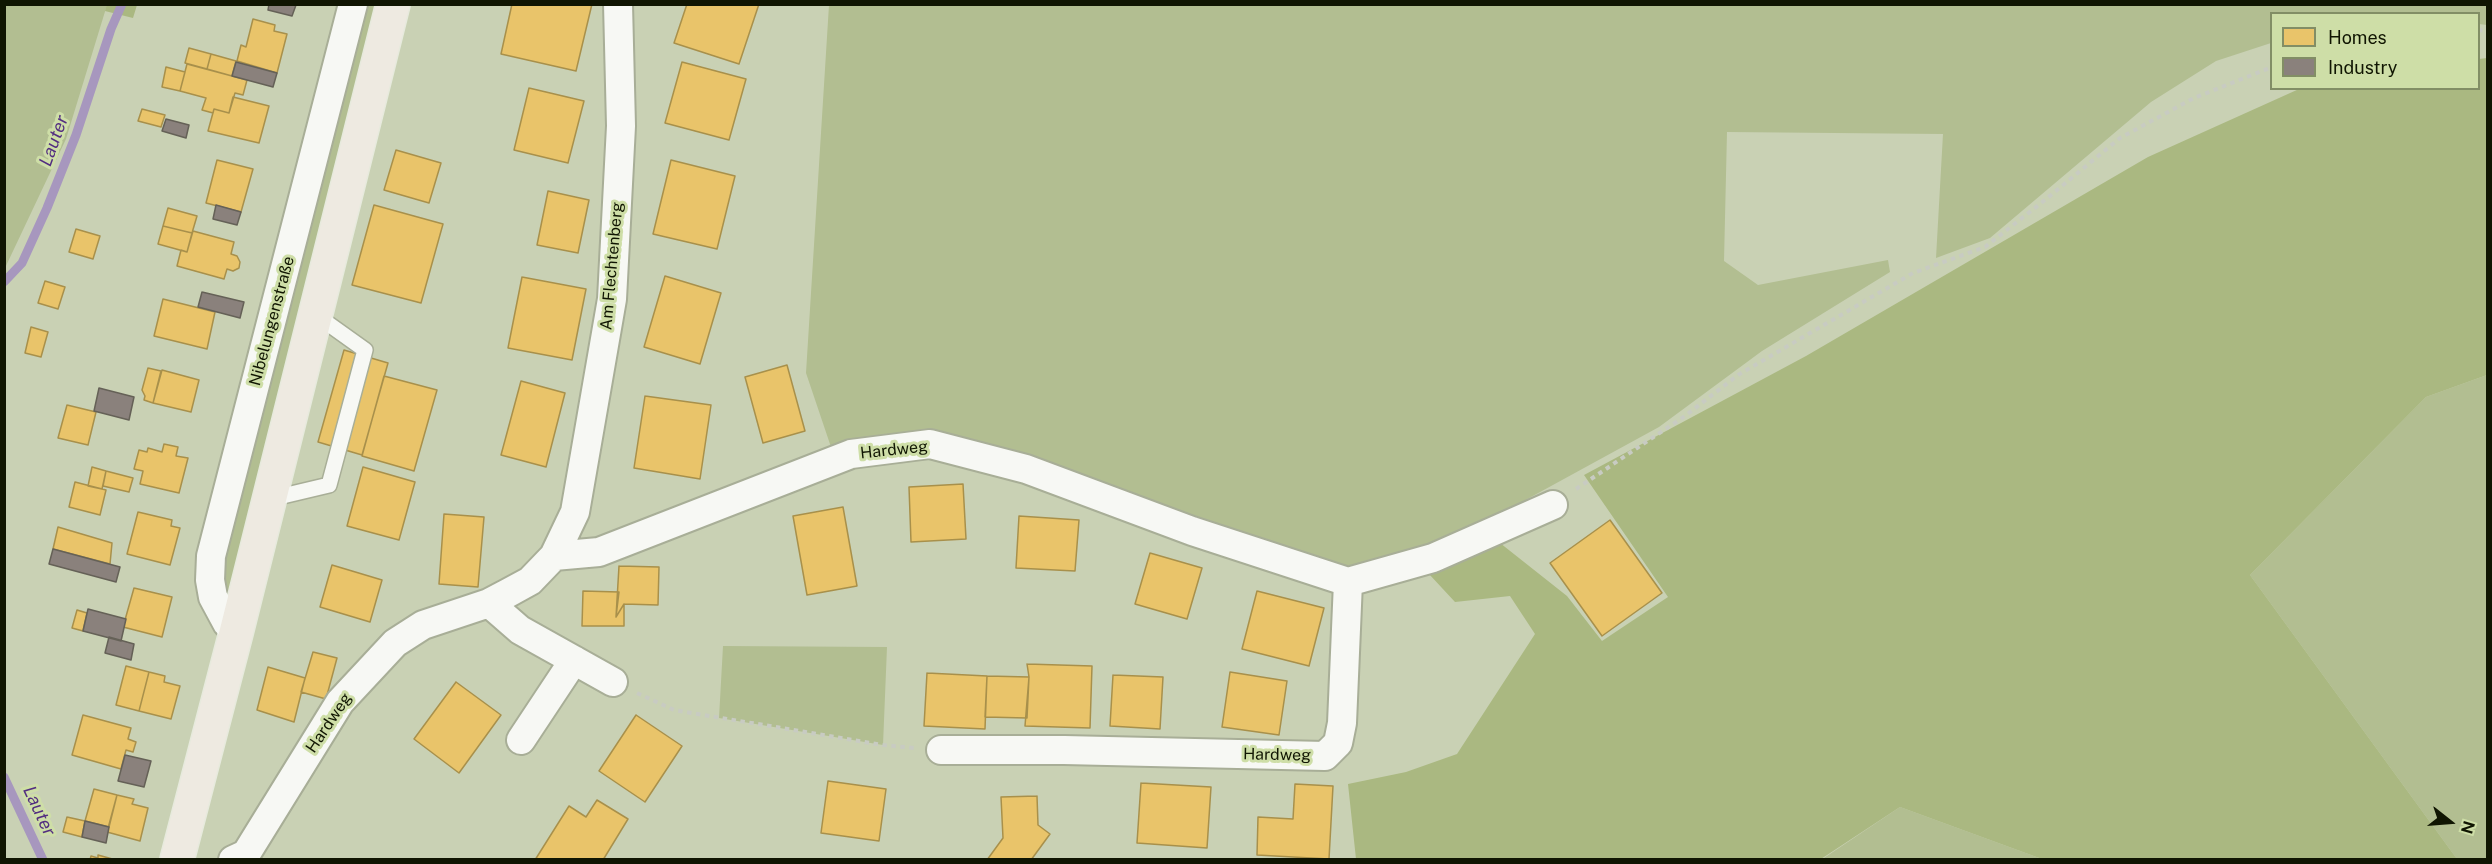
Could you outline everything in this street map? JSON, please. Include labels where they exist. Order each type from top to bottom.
[{"type":"main road","points":[[177,860],[270,499],[393,4]]},
{"type":"street","name":"Nibelungenstraße","points":[[236,633],[227,623],[213,597],[210,580],[211,556],[353,4]]},
{"type":"street","name":"Am Flechtenberg","points":[[554,556],[575,512],[612,299],[621,126],[618,4]]},
{"type":"street","name":"Hardweg","points":[[233,860],[246,854],[340,702],[395,643],[423,625],[489,603],[531,580],[554,556],[599,552],[851,454],[930,444],[1026,469],[1192,531],[1348,582],[1342,723],[1338,743],[1325,756],[941,750]]},
{"type":"street","points":[[1348,582],[1432,558],[1553,505]]},
{"type":"street","points":[[489,603],[520,630],[613,682]]},
{"type":"street","points":[[521,740],[574,660]]},
{"type":"lane","points":[[270,499],[329,485],[365,350],[316,315]]},
{"type":"path","points":[[1553,505],[1685,416],[1738,375],[1912,273],[1985,247],[2120,138],[2194,98],[2270,67]]},
{"type":"path","points":[[613,682],[674,710],[884,745],[941,750]]},
{"type":"green space","points":[[5,4],[107,5],[66,139],[5,268]]},
{"type":"green space","points":[[107,4],[137,5],[133,18],[105,11]]},
{"type":"green space","points":[[364,5],[380,5],[231,592],[224,593],[216,588]]},
{"type":"green space","points":[[829,5],[2487,5],[2487,25],[2480,24],[2480,12],[2270,12],[2270,43],[2216,61],[2151,102],[1990,238],[1936,258],[1943,134],[1727,132],[1724,261],[1758,285],[1888,260],[1890,272],[1762,351],[1659,427],[1445,544],[1402,557],[1347,566],[1123,497],[942,437],[869,437],[832,450],[806,373]]},
{"type":"green space","points":[[2487,58],[2487,375],[2426,397],[2250,575],[2457,859],[2042,859],[1900,807],[1821,859],[1356,859],[1348,784],[1406,772],[1457,754],[1535,634],[1510,596],[1455,602],[1429,574],[1500,543],[1567,596],[1602,641],[1668,597],[1584,475],[1806,356],[2148,157],[2297,90],[2480,90],[2480,59]]},
{"type":"green space","points":[[2487,375],[2487,859],[2457,859],[2250,575],[2426,397]]},
{"type":"green space","points":[[723,646],[887,647],[883,745],[719,718]]},
{"type":"green space","points":[[1900,807],[2042,859],[1821,860]]},
{"type":"building: Homes","points":[[512,4],[592,4],[576,71],[501,54]]},
{"type":"building: Homes","points":[[687,4],[759,4],[739,64],[674,43]]},
{"type":"building: Homes","points":[[253,19],[275,25],[274,31],[287,34],[277,73],[237,61],[241,45],[246,47]]},
{"type":"building: Homes","points":[[189,48],[211,54],[207,69],[185,63]]},
{"type":"building: Homes","points":[[211,54],[236,61],[232,76],[207,69]]},
{"type":"building: Homes","points":[[682,62],[746,79],[729,140],[665,123]]},
{"type":"building: Homes","points":[[187,64],[247,80],[243,95],[235,93],[229,113],[214,109],[213,113],[202,110],[206,98],[180,91]]},
{"type":"building: Homes","points":[[166,67],[185,72],[180,91],[162,87]]},
{"type":"building: Homes","points":[[529,88],[584,101],[568,163],[514,150]]},
{"type":"building: Homes","points":[[233,97],[269,106],[259,143],[208,131],[214,109],[229,113]]},
{"type":"building: Homes","points":[[142,109],[165,115],[161,127],[138,121]]},
{"type":"building: Homes","points":[[396,150],[441,163],[429,203],[384,190]]},
{"type":"building: Homes","points":[[217,160],[253,169],[241,212],[206,203]]},
{"type":"building: Homes","points":[[671,160],[735,176],[717,249],[653,234]]},
{"type":"building: Homes","points":[[548,191],[589,200],[578,253],[537,245]]},
{"type":"building: Homes","points":[[374,205],[443,224],[421,303],[352,285]]},
{"type":"building: Homes","points":[[168,208],[197,216],[192,233],[163,226]]},
{"type":"building: Homes","points":[[163,226],[192,233],[187,252],[158,244]]},
{"type":"building: Homes","points":[[76,229],[100,236],[93,259],[69,252]]},
{"type":"building: Homes","points":[[193,231],[234,242],[231,254],[237,256],[240,262],[239,268],[233,271],[227,269],[224,279],[177,266],[181,250],[187,252]]},
{"type":"building: Homes","points":[[665,276],[721,293],[700,364],[644,347]]},
{"type":"building: Homes","points":[[522,277],[586,289],[572,360],[508,348]]},
{"type":"building: Homes","points":[[45,281],[65,287],[58,309],[38,303]]},
{"type":"building: Homes","points":[[163,299],[215,312],[207,349],[154,336]]},
{"type":"building: Homes","points":[[31,327],[48,332],[41,357],[25,353]]},
{"type":"building: Homes","points":[[344,350],[388,363],[362,455],[318,442]]},
{"type":"building: Homes","points":[[787,365],[805,431],[763,443],[745,377]]},
{"type":"building: Homes","points":[[148,368],[161,371],[153,403],[144,400],[142,390]]},
{"type":"building: Homes","points":[[162,370],[199,380],[191,412],[153,403]]},
{"type":"building: Homes","points":[[384,376],[437,390],[414,471],[362,456]]},
{"type":"building: Homes","points":[[521,381],[565,393],[546,467],[501,455]]},
{"type":"building: Homes","points":[[645,396],[711,405],[700,479],[634,468]]},
{"type":"building: Homes","points":[[67,405],[96,412],[88,445],[58,438]]},
{"type":"building: Homes","points":[[164,444],[178,447],[176,456],[188,458],[179,493],[140,484],[143,471],[134,469],[139,450],[147,452],[148,448],[162,452]]},
{"type":"building: Homes","points":[[92,467],[106,471],[102,489],[88,486]]},
{"type":"building: Homes","points":[[363,467],[415,482],[399,540],[347,526]]},
{"type":"building: Homes","points":[[106,471],[133,478],[129,492],[103,486]]},
{"type":"building: Homes","points":[[75,482],[106,490],[100,515],[69,507]]},
{"type":"building: Homes","points":[[963,484],[966,539],[911,542],[909,487]]},
{"type":"building: Homes","points":[[843,507],[857,586],[807,595],[793,516]]},
{"type":"building: Homes","points":[[138,512],[172,520],[171,526],[180,528],[170,565],[127,554]]},
{"type":"building: Homes","points":[[444,514],[484,517],[478,587],[439,584]]},
{"type":"building: Homes","points":[[1019,516],[1079,520],[1075,571],[1016,568]]},
{"type":"building: Homes","points":[[1610,520],[1662,593],[1602,636],[1550,563]]},
{"type":"building: Homes","points":[[58,527],[112,543],[110,564],[53,549]]},
{"type":"building: Homes","points":[[1150,553],[1202,568],[1187,619],[1135,604]]},
{"type":"building: Homes","points":[[332,565],[382,580],[370,622],[320,607]]},
{"type":"building: Homes","points":[[619,566],[659,567],[658,605],[624,604],[616,617]]},
{"type":"building: Homes","points":[[134,588],[172,597],[162,637],[123,627]]},
{"type":"building: Homes","points":[[583,591],[619,592],[616,617],[624,604],[624,626],[582,626]]},
{"type":"building: Homes","points":[[1257,591],[1324,608],[1309,666],[1242,649]]},
{"type":"building: Homes","points":[[77,610],[87,613],[83,631],[72,628]]},
{"type":"building: Homes","points":[[313,652],[337,658],[326,699],[301,692]]},
{"type":"building: Homes","points":[[1027,664],[1092,666],[1090,728],[1025,726],[1029,677]]},
{"type":"building: Homes","points":[[126,666],[149,672],[139,711],[116,705]]},
{"type":"building: Homes","points":[[268,667],[305,678],[294,722],[257,710]]},
{"type":"building: Homes","points":[[149,672],[165,676],[164,682],[180,686],[171,719],[139,711]]},
{"type":"building: Homes","points":[[1230,672],[1287,681],[1279,735],[1222,727]]},
{"type":"building: Homes","points":[[927,673],[987,676],[985,729],[924,726]]},
{"type":"building: Homes","points":[[1113,675],[1163,677],[1160,729],[1110,726]]},
{"type":"building: Homes","points":[[987,676],[1029,677],[1027,718],[985,717]]},
{"type":"building: Homes","points":[[456,682],[501,715],[459,773],[414,739]]},
{"type":"building: Homes","points":[[83,715],[131,728],[128,739],[136,742],[133,752],[126,750],[121,769],[72,755]]},
{"type":"building: Homes","points":[[636,715],[682,746],[645,802],[599,771]]},
{"type":"building: Homes","points":[[828,781],[886,789],[879,841],[821,833]]},
{"type":"building: Homes","points":[[1141,783],[1211,787],[1207,848],[1137,843]]},
{"type":"building: Homes","points":[[1295,784],[1333,786],[1329,859],[1257,855],[1258,817],[1293,819]]},
{"type":"building: Homes","points":[[94,789],[117,795],[109,827],[85,821]]},
{"type":"building: Homes","points":[[117,795],[134,799],[132,804],[148,808],[140,841],[107,832]]},
{"type":"building: Homes","points":[[1037,796],[1038,825],[1050,834],[1031,860],[987,860],[1003,838],[1001,797]]},
{"type":"building: Homes","points":[[597,800],[628,819],[603,860],[535,860],[569,806],[586,817]]},
{"type":"building: Homes","points":[[67,817],[85,821],[82,837],[63,832]]},
{"type":"building: Homes","points":[[98,855],[116,860],[90,860],[91,856],[98,858]]},
{"type":"building: Industry","points":[[269,4],[296,5],[292,16],[268,10]]},
{"type":"building: Industry","points":[[236,62],[277,73],[273,87],[232,76]]},
{"type":"building: Industry","points":[[166,119],[189,125],[186,138],[162,131]]},
{"type":"building: Industry","points":[[216,205],[241,212],[237,225],[213,219]]},
{"type":"building: Industry","points":[[202,292],[244,302],[240,318],[198,307]]},
{"type":"building: Industry","points":[[99,388],[134,397],[129,420],[94,411]]},
{"type":"building: Industry","points":[[53,549],[120,567],[116,582],[49,564]]},
{"type":"building: Industry","points":[[88,609],[126,619],[121,641],[83,631]]},
{"type":"building: Industry","points":[[109,637],[134,644],[131,660],[105,653]]},
{"type":"building: Industry","points":[[125,755],[151,761],[144,787],[118,781]]},
{"type":"building: Industry","points":[[85,821],[109,827],[106,843],[82,837]]},
{"type":"waterway","name":"Lauter","points":[[4,282],[22,263],[47,208],[76,135],[111,29],[122,4]]},
{"type":"waterway","name":"Lauter","points":[[4,777],[43,860]]}]
